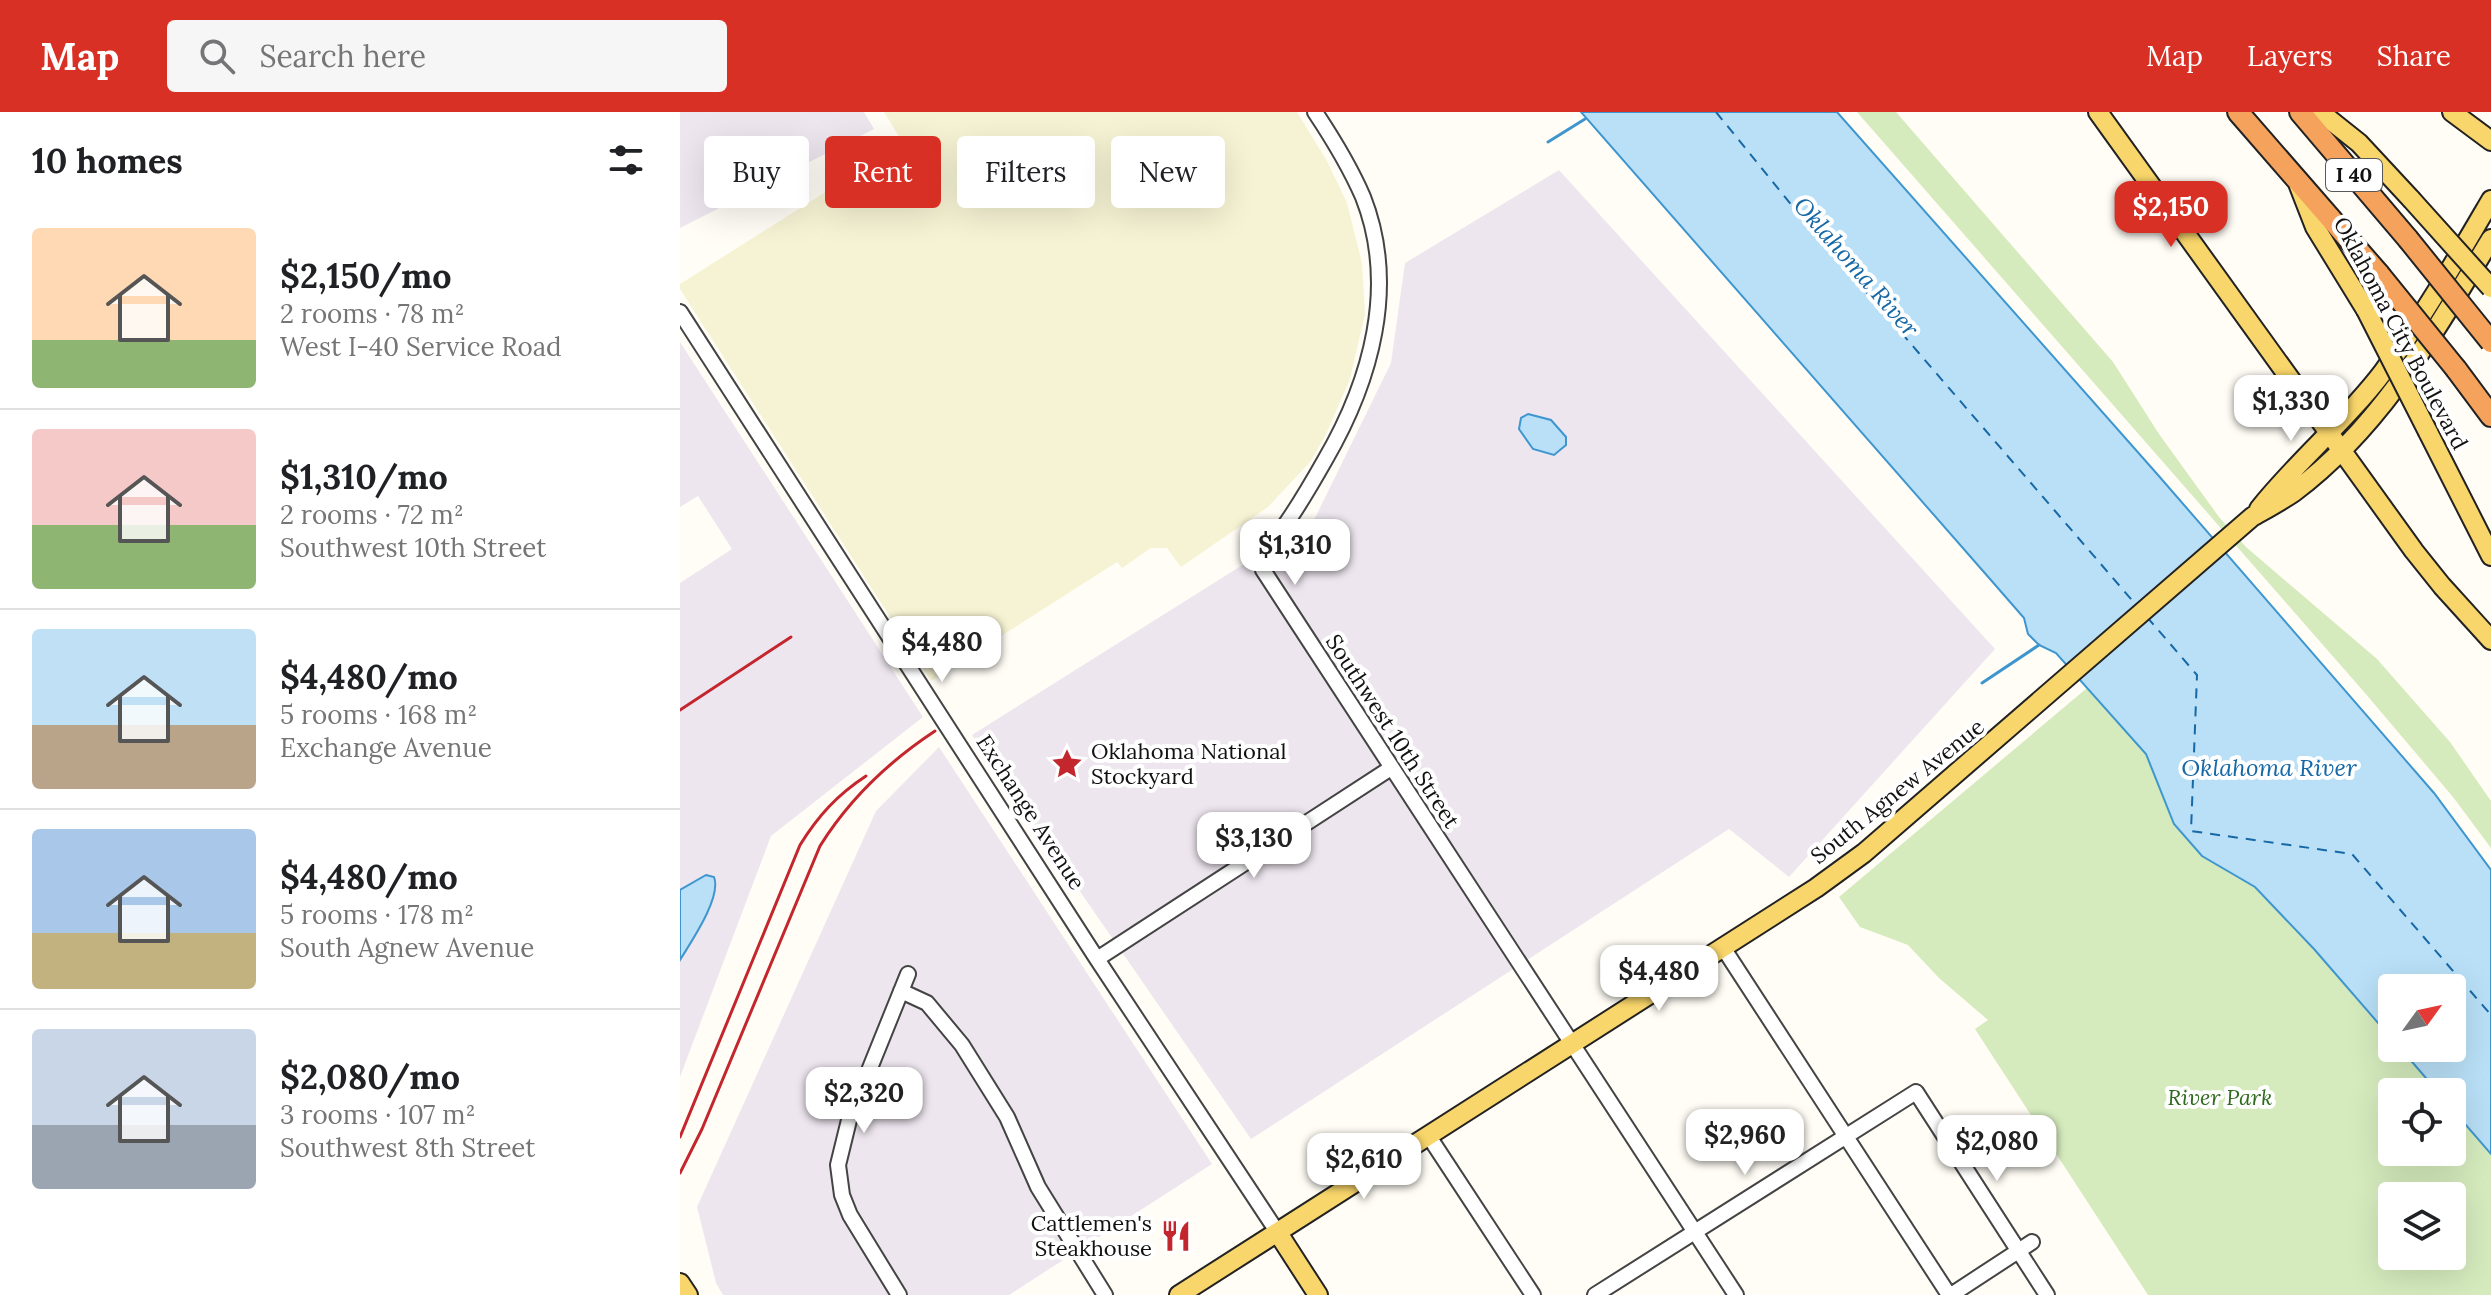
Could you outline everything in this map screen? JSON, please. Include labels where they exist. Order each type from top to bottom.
[{"type":"highway","name":"I 40","points":[[2238,112],[2379,274],[2491,416]]},
{"type":"highway","name":"I 40","points":[[2300,112],[2491,342]]},
{"type":"main road","points":[[2098,112],[2442,586],[2491,640]]},
{"type":"main road","points":[[2320,112],[2359,143],[2491,288]]},
{"type":"main road","points":[[2452,112],[2488,136]]},
{"type":"main road","name":"Oklahoma City Boulevard","points":[[2294,174],[2315,227],[2366,310],[2491,556]]},
{"type":"main road","name":"South Agnew Avenue","points":[[1179,1295],[1816,888],[1864,853],[2286,488],[2410,334],[2491,200]]},
{"type":"main road","name":"South Agnew Avenue","points":[[2286,488],[2316,475],[2368,422],[2418,358],[2491,239]]},
{"type":"main road","points":[[2316,475],[2340,472],[2364,481]]},
{"type":"main road","name":"Exchange Avenue","points":[[1278,1233],[1318,1295]]},
{"type":"main road","points":[[680,1283],[688,1295]]},
{"type":"street","name":"Southwest 10th Street","points":[[1315,112],[1351,171],[1368,212],[1376,249],[1379,313],[1366,367],[1347,417],[1325,460],[1265,553],[1263,570],[1736,1295]]},
{"type":"street","name":"Exchange Avenue","points":[[680,312],[1097,959],[1278,1233]]},
{"type":"street","points":[[1097,959],[1391,768]]},
{"type":"street","points":[[1722,946],[1950,1295],[2032,1242]]},
{"type":"street","points":[[899,1295],[850,1215],[842,1195],[838,1165],[849,1120],[908,974]]},
{"type":"street","points":[[901,991],[927,1003],[962,1045],[1007,1117],[1042,1196],[1105,1295]]},
{"type":"street","points":[[1595,1295],[1916,1092],[2047,1295]]},
{"type":"street","points":[[1428,1135],[1533,1295]]},
{"type":"shaded area","points":[[680,112],[864,112],[874,129],[860,136],[825,136],[825,154],[809,162],[809,136],[704,136],[704,208],[719,208],[680,228]]},
{"type":"shaded area","points":[[884,112],[1297,112],[1327,161],[1347,203],[1362,263],[1365,314],[1350,379],[1311,461],[1268,507],[1181,567],[1167,548],[1151,548],[1122,568],[1117,562],[931,681],[680,289],[680,284],[800,208],[809,208],[809,202],[825,192],[825,208],[941,208],[941,136],[899,136]]},
{"type":"shaded area","points":[[1559,170],[1995,649],[1789,877],[1729,829],[1251,1139],[972,735],[1314,520],[1391,363],[1405,263]]},
{"type":"shaded area","points":[[680,342],[923,717],[771,836],[680,1077],[680,583],[732,549],[698,496],[680,507]]},
{"type":"shaded area","points":[[939,747],[1212,1164],[1009,1295],[723,1295],[716,1283],[697,1207],[876,811]]},
{"type":"green space","points":[[1857,112],[1896,112],[2113,362],[2159,434],[2219,517],[2246,547],[2377,659],[2450,742],[2491,801],[2491,848],[2453,797],[2365,693]]},
{"type":"green space","name":"River Park","points":[[2087,688],[2146,754],[2174,824],[2203,856],[2255,886],[2378,1023],[2378,1062],[2412,1062],[2426,1078],[2378,1078],[2378,1166],[2466,1166],[2466,1125],[2491,1154],[2491,1295],[2148,1295],[1975,1029],[1988,1020],[1939,978],[1908,945],[1860,927],[1839,897]]},
{"type":"water","name":"Oklahoma River","points":[[1581,112],[1837,112],[2158,475],[2434,793],[2491,870],[2491,1154],[2466,1125],[2466,1078],[2426,1078],[2412,1062],[2466,1062],[2466,974],[2378,974],[2378,1023],[2255,887],[2202,856],[2174,824],[2146,754],[2056,653],[2039,645],[2028,634],[2024,618]]},
{"type":"water","points":[[1528,414],[1551,420],[1566,437],[1566,445],[1554,455],[1533,449],[1519,429],[1521,418]]},
{"type":"water","points":[[706,875],[714,877],[714,896],[680,960],[680,890]]},
{"type":"waterway","points":[[1548,142],[1585,119]]},
{"type":"waterway","points":[[1982,683],[2039,645]]},
{"type":"ferry route","points":[[1716,112],[1798,213],[2137,606]]},
{"type":"ferry route","points":[[2147,617],[2197,675],[2191,831],[2352,854],[2491,1015]]},
{"type":"railway","points":[[680,710],[791,637]]},
{"type":"railway","points":[[680,1173],[702,1129],[820,846],[844,812],[871,782],[901,755],[935,731]]},
{"type":"railway","points":[[680,1137],[800,845],[829,807],[866,776]]},
{"type":"place","name":"Oklahoma National Stockyard","points":[[1067,764]]},
{"type":"place","name":"Cattlemen's Steakhouse","points":[[1176,1236]]}]
